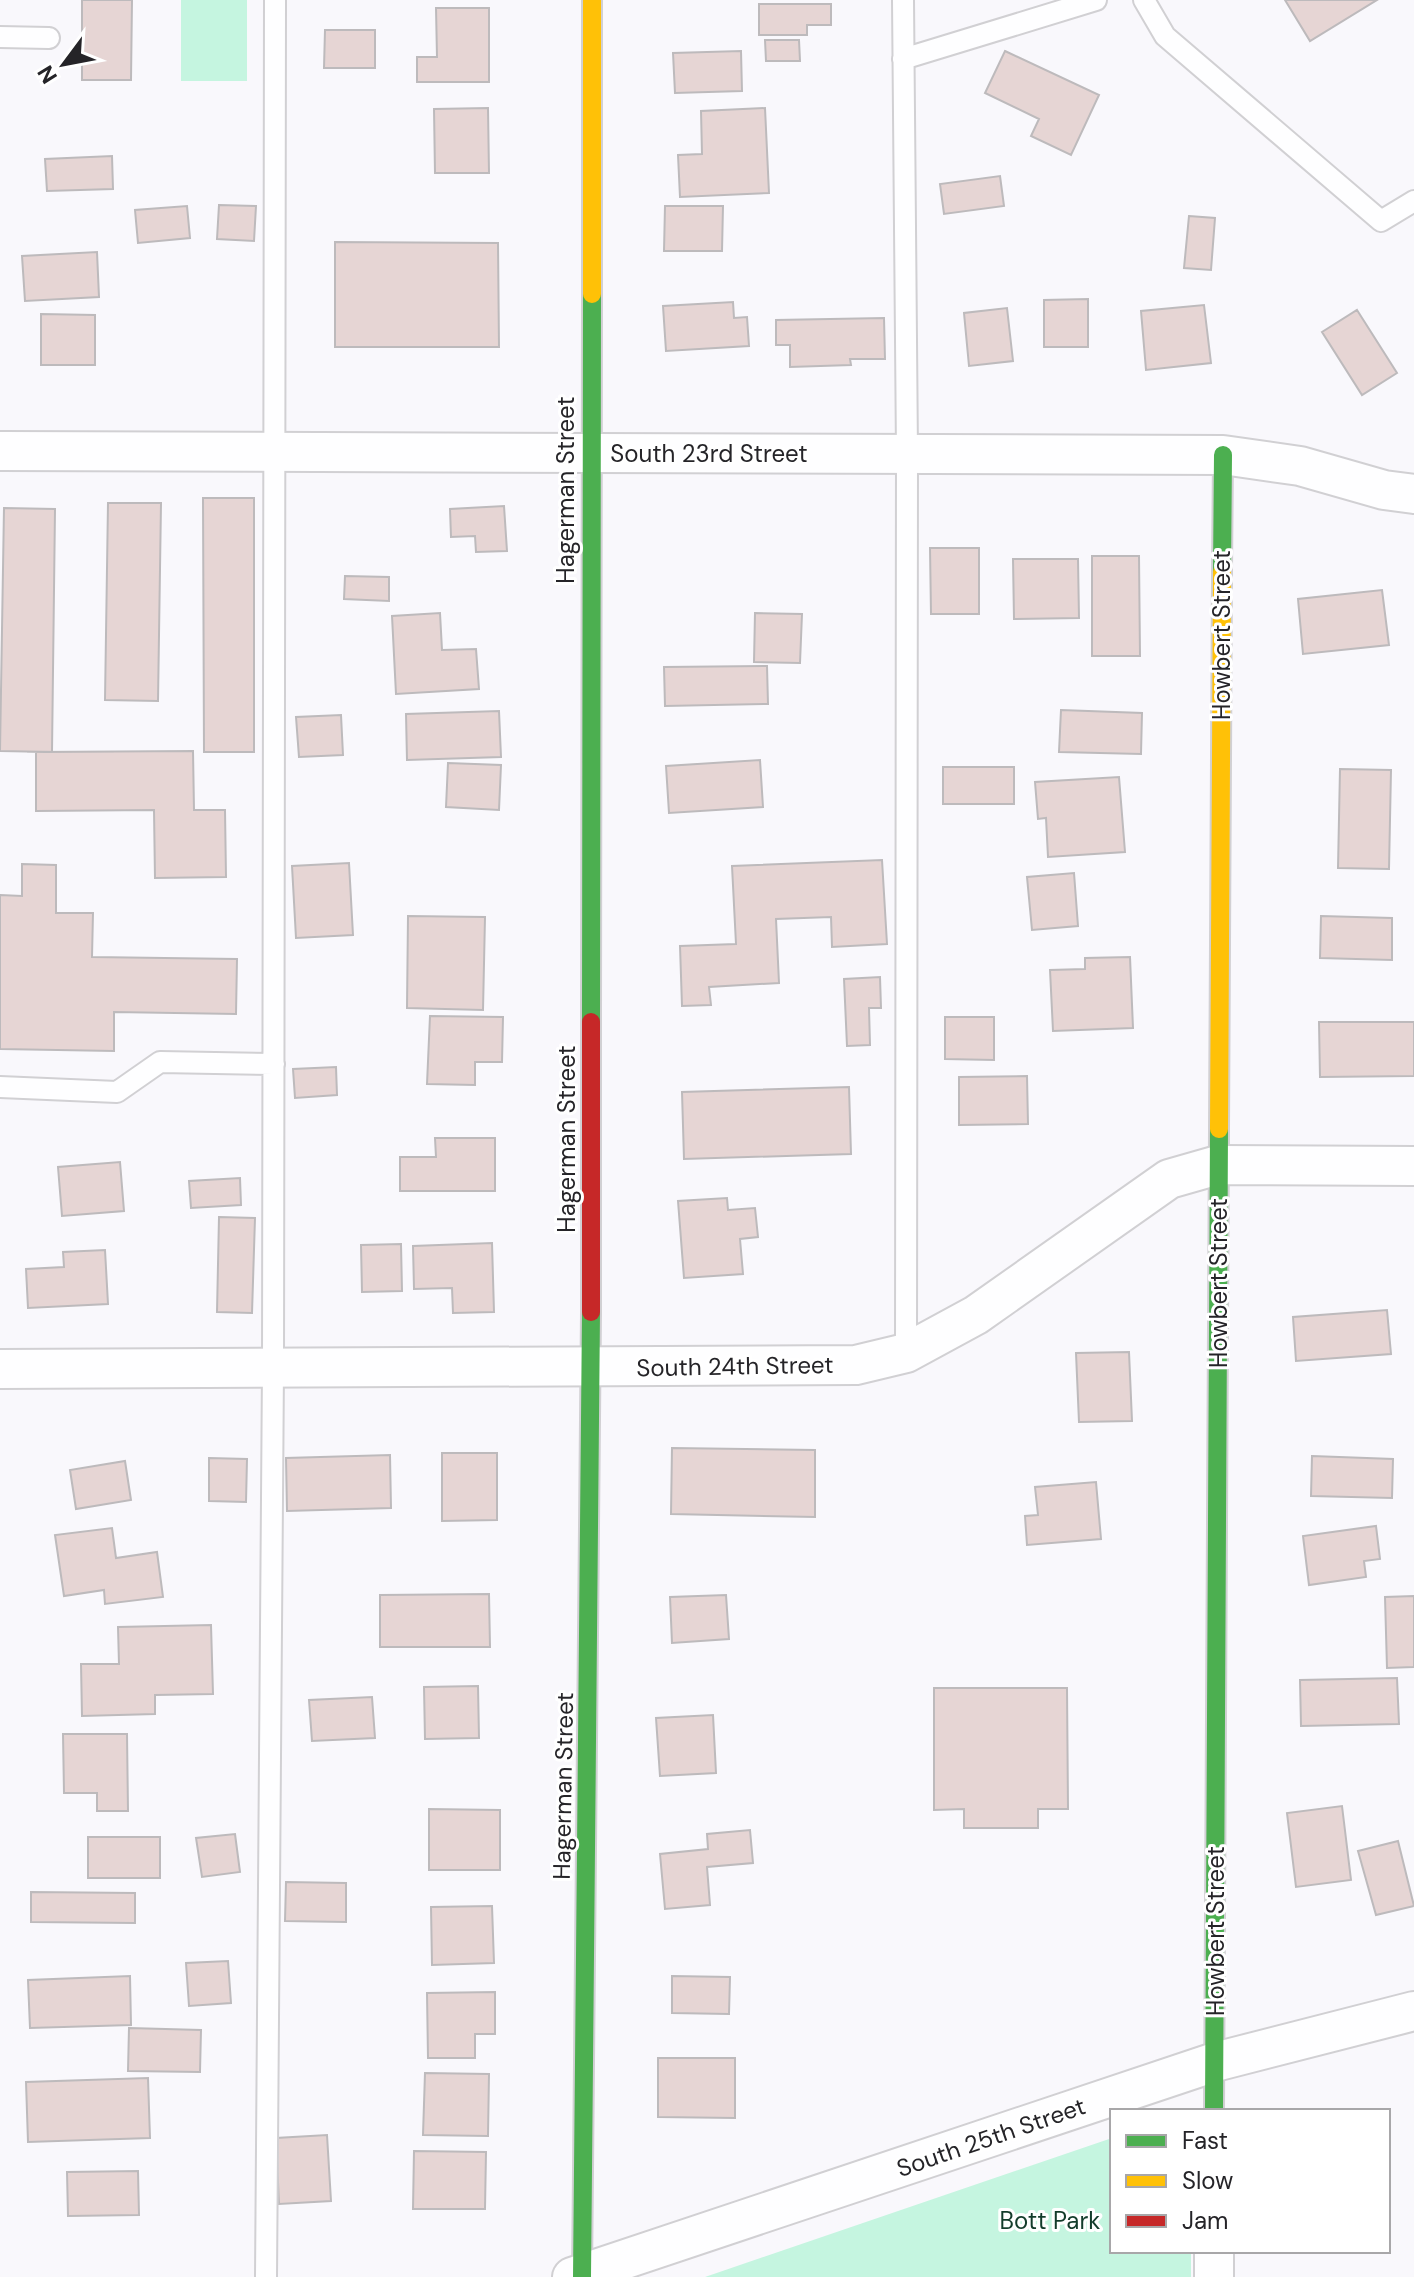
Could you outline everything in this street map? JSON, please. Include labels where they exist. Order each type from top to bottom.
[{"type":"street","name":"Hagerman Street","points":[[578,2276],[591,1368],[589,453],[592,0]]},
{"type":"street","name":"South 23rd Street","points":[[0,451],[1223,455],[1300,466],[1384,490],[1414,494]]},
{"type":"street","name":"Howbert Street","points":[[1214,2109],[1223,455]]},
{"type":"street","name":"South 24th Street","points":[[0,1369],[856,1365],[906,1353],[976,1315],[1169,1179],[1218,1165],[1414,1166]]},
{"type":"street","name":"South 25th Street","points":[[578,2276],[1215,2062],[1414,2011]]},
{"type":"street","points":[[1214,2253],[1214,2277]]},
{"type":"lane","points":[[266,2277],[273,1368],[275,0]]},
{"type":"lane","points":[[903,0],[907,453],[906,1353]]},
{"type":"lane","points":[[903,59],[1096,0]]},
{"type":"lane","points":[[1144,0],[1165,36],[1381,221],[1414,201]]},
{"type":"lane","points":[[0,37],[49,38]]},
{"type":"lane","points":[[0,1087],[117,1092],[160,1062],[274,1064]]},
{"type":"green space","points":[[181,0],[247,0],[247,81],[181,81]]},
{"type":"green space","name":"Bott Park","points":[[1110,2139],[1110,2253],[1191,2253],[1191,2277],[705,2277]]},
{"type":"building","points":[[82,0],[132,0],[131,80],[82,80]]},
{"type":"building","points":[[1285,0],[1377,0],[1310,41]]},
{"type":"building","points":[[759,4],[831,4],[831,25],[807,25],[807,35],[759,35]]},
{"type":"building","points":[[436,8],[489,8],[489,82],[417,82],[417,57],[437,57]]},
{"type":"building","points":[[325,30],[375,30],[375,68],[324,68]]},
{"type":"building","points":[[765,40],[799,40],[800,61],[766,61]]},
{"type":"building","points":[[741,51],[742,91],[675,93],[673,53]]},
{"type":"building","points":[[1005,51],[1099,95],[1071,155],[1031,136],[1039,119],[985,93]]},
{"type":"building","points":[[488,108],[489,173],[435,173],[434,109]]},
{"type":"building","points":[[765,108],[769,193],[680,197],[678,155],[702,154],[701,111]]},
{"type":"building","points":[[112,156],[113,189],[47,191],[45,159]]},
{"type":"building","points":[[1000,176],[1004,206],[944,214],[940,184]]},
{"type":"building","points":[[219,205],[256,206],[254,241],[217,239]]},
{"type":"building","points":[[187,206],[190,238],[138,243],[135,210]]},
{"type":"building","points":[[665,206],[723,206],[722,251],[664,251]]},
{"type":"building","points":[[1189,216],[1215,218],[1211,270],[1184,268]]},
{"type":"building","points":[[335,242],[498,243],[499,347],[335,347]]},
{"type":"building","points":[[97,252],[99,297],[25,301],[22,256]]},
{"type":"building","points":[[1088,299],[1088,347],[1044,347],[1044,300]]},
{"type":"building","points":[[733,302],[734,318],[747,317],[749,346],[666,351],[663,306]]},
{"type":"building","points":[[1204,305],[1211,363],[1146,370],[1141,311]]},
{"type":"building","points":[[1007,308],[1013,361],[969,366],[964,313]]},
{"type":"building","points":[[1357,310],[1397,373],[1362,395],[1322,332]]},
{"type":"building","points":[[41,314],[95,315],[95,365],[41,365]]},
{"type":"building","points":[[884,318],[885,359],[850,359],[851,365],[790,367],[790,345],[776,345],[776,320]]},
{"type":"building","points":[[203,498],[254,498],[254,752],[204,752]]},
{"type":"building","points":[[108,503],[161,503],[158,701],[105,700]]},
{"type":"building","points":[[504,506],[507,551],[476,552],[475,536],[451,537],[450,509]]},
{"type":"building","points":[[4,508],[55,509],[52,752],[0,751]]},
{"type":"building","points":[[930,548],[979,548],[979,614],[931,614]]},
{"type":"building","points":[[1092,556],[1139,556],[1140,656],[1092,656]]},
{"type":"building","points":[[1013,559],[1078,559],[1079,618],[1014,619]]},
{"type":"building","points":[[345,576],[389,577],[389,601],[344,599]]},
{"type":"building","points":[[1382,590],[1389,645],[1303,654],[1298,599]]},
{"type":"building","points":[[440,613],[442,650],[476,649],[479,689],[396,694],[392,616]]},
{"type":"building","points":[[755,613],[802,614],[800,663],[754,662]]},
{"type":"building","points":[[767,666],[768,704],[665,706],[664,667]]},
{"type":"building","points":[[1061,710],[1142,713],[1141,754],[1059,752]]},
{"type":"building","points":[[499,711],[501,757],[407,760],[406,714]]},
{"type":"building","points":[[341,715],[343,755],[299,757],[296,717]]},
{"type":"building","points":[[193,751],[194,810],[225,810],[226,877],[155,878],[154,810],[36,811],[36,752]]},
{"type":"building","points":[[760,760],[763,807],[669,813],[666,766]]},
{"type":"building","points":[[448,763],[501,765],[499,810],[446,807]]},
{"type":"building","points":[[943,767],[1014,767],[1014,804],[943,804]]},
{"type":"building","points":[[1340,769],[1391,770],[1389,869],[1338,868]]},
{"type":"building","points":[[1119,777],[1125,852],[1048,857],[1046,818],[1038,819],[1035,782]]},
{"type":"building","points":[[882,860],[887,944],[832,947],[831,917],[776,919],[779,983],[709,987],[711,1005],[682,1006],[680,946],[736,944],[732,866]]},
{"type":"building","points":[[349,863],[353,935],[296,938],[292,866]]},
{"type":"building","points":[[22,864],[56,865],[56,913],[93,913],[92,957],[237,959],[236,1014],[114,1012],[114,1051],[0,1049],[0,895],[22,896]]},
{"type":"building","points":[[1074,873],[1078,926],[1032,930],[1027,877]]},
{"type":"building","points":[[408,916],[485,917],[483,1010],[407,1008]]},
{"type":"building","points":[[1321,916],[1392,918],[1392,960],[1320,958]]},
{"type":"building","points":[[1130,957],[1133,1028],[1053,1031],[1050,970],[1085,969],[1085,958]]},
{"type":"building","points":[[880,977],[881,1008],[869,1008],[870,1045],[847,1046],[844,979]]},
{"type":"building","points":[[430,1016],[503,1017],[502,1062],[475,1062],[475,1085],[427,1084]]},
{"type":"building","points":[[945,1017],[994,1017],[994,1060],[945,1059]]},
{"type":"building","points":[[1319,1022],[1414,1022],[1414,1076],[1320,1077]]},
{"type":"building","points":[[336,1067],[337,1095],[295,1098],[293,1069]]},
{"type":"building","points":[[1027,1076],[1028,1124],[959,1125],[959,1077]]},
{"type":"building","points":[[849,1087],[851,1154],[684,1159],[682,1092]]},
{"type":"building","points":[[435,1138],[495,1138],[495,1191],[400,1191],[400,1157],[436,1157]]},
{"type":"building","points":[[120,1162],[124,1211],[62,1216],[58,1167]]},
{"type":"building","points":[[240,1178],[241,1205],[191,1208],[189,1181]]},
{"type":"building","points":[[727,1198],[728,1210],[755,1208],[758,1237],[740,1239],[743,1274],[684,1278],[678,1201]]},
{"type":"building","points":[[219,1217],[255,1218],[252,1313],[217,1312]]},
{"type":"building","points":[[492,1243],[494,1312],[453,1313],[452,1288],[414,1289],[413,1246]]},
{"type":"building","points":[[401,1244],[402,1291],[362,1292],[361,1245]]},
{"type":"building","points":[[105,1250],[108,1304],[28,1308],[26,1269],[64,1267],[63,1252]]},
{"type":"building","points":[[1387,1310],[1391,1354],[1296,1361],[1293,1317]]},
{"type":"building","points":[[1129,1352],[1132,1421],[1079,1422],[1076,1353]]},
{"type":"building","points":[[672,1448],[815,1450],[815,1517],[671,1514]]},
{"type":"building","points":[[442,1453],[497,1453],[497,1520],[442,1521]]},
{"type":"building","points":[[390,1455],[391,1508],[287,1511],[286,1458]]},
{"type":"building","points":[[1312,1456],[1393,1459],[1392,1498],[1311,1496]]},
{"type":"building","points":[[209,1458],[247,1459],[246,1502],[209,1501]]},
{"type":"building","points":[[125,1461],[131,1500],[76,1509],[70,1470]]},
{"type":"building","points":[[1096,1482],[1101,1539],[1027,1545],[1025,1516],[1038,1515],[1035,1487]]},
{"type":"building","points":[[1376,1526],[1380,1559],[1364,1561],[1366,1577],[1309,1585],[1303,1536]]},
{"type":"building","points":[[112,1528],[116,1558],[157,1552],[163,1597],[105,1604],[104,1590],[64,1596],[55,1535]]},
{"type":"building","points":[[489,1594],[490,1647],[380,1647],[380,1595]]},
{"type":"building","points":[[726,1595],[729,1639],[672,1643],[670,1597]]},
{"type":"building","points":[[1414,1596],[1414,1667],[1387,1668],[1385,1597]]},
{"type":"building","points":[[211,1625],[213,1694],[155,1695],[155,1714],[82,1716],[81,1664],[119,1664],[118,1627]]},
{"type":"building","points":[[1397,1678],[1399,1724],[1301,1726],[1300,1680]]},
{"type":"building","points":[[478,1686],[479,1738],[425,1739],[424,1687]]},
{"type":"building","points":[[934,1688],[1067,1688],[1068,1809],[1038,1809],[1038,1828],[964,1828],[964,1809],[934,1810]]},
{"type":"building","points":[[372,1697],[375,1738],[312,1741],[309,1700]]},
{"type":"building","points":[[713,1715],[716,1773],[660,1776],[656,1718]]},
{"type":"building","points":[[63,1734],[127,1734],[128,1811],[97,1811],[97,1793],[64,1793]]},
{"type":"building","points":[[1342,1806],[1351,1880],[1296,1887],[1287,1813]]},
{"type":"building","points":[[429,1809],[500,1810],[500,1870],[429,1870]]},
{"type":"building","points":[[750,1830],[753,1863],[707,1867],[710,1905],[665,1909],[660,1854],[708,1849],[707,1834]]},
{"type":"building","points":[[235,1834],[240,1872],[202,1877],[196,1838]]},
{"type":"building","points":[[88,1837],[160,1837],[160,1878],[88,1878]]},
{"type":"building","points":[[1398,1841],[1414,1906],[1376,1915],[1358,1851]]},
{"type":"building","points":[[286,1882],[346,1883],[346,1922],[285,1921]]},
{"type":"building","points":[[31,1892],[135,1893],[135,1923],[31,1922]]},
{"type":"building","points":[[492,1906],[494,1963],[432,1965],[431,1907]]},
{"type":"building","points":[[228,1961],[231,2003],[189,2006],[186,1963]]},
{"type":"building","points":[[130,1976],[131,2025],[30,2028],[28,1980]]},
{"type":"building","points":[[672,1976],[730,1977],[729,2014],[672,2013]]},
{"type":"building","points":[[495,1992],[495,2034],[475,2034],[475,2058],[428,2058],[427,1993]]},
{"type":"building","points":[[129,2028],[201,2030],[200,2072],[128,2071]]},
{"type":"building","points":[[658,2058],[735,2058],[735,2118],[658,2117]]},
{"type":"building","points":[[425,2073],[489,2074],[488,2136],[423,2135]]},
{"type":"building","points":[[148,2078],[150,2138],[28,2142],[26,2082]]},
{"type":"building","points":[[327,2135],[331,2201],[279,2204],[276,2138]]},
{"type":"building","points":[[414,2151],[486,2152],[485,2209],[413,2209]]},
{"type":"building","points":[[138,2171],[139,2215],[68,2216],[67,2172]]},
{"type":"traffic: fast","points":[[591,1022],[592,294]]},
{"type":"traffic: fast","points":[[1222,572],[1223,455]]},
{"type":"traffic: fast","points":[[1214,2109],[1219,1129]]},
{"type":"traffic: fast","points":[[582,2277],[591,1312]]},
{"type":"traffic: slow","points":[[592,0],[592,294]]},
{"type":"traffic: slow","points":[[1219,1129],[1222,572]]},
{"type":"traffic: jam","points":[[591,1022],[591,1312]]}]
